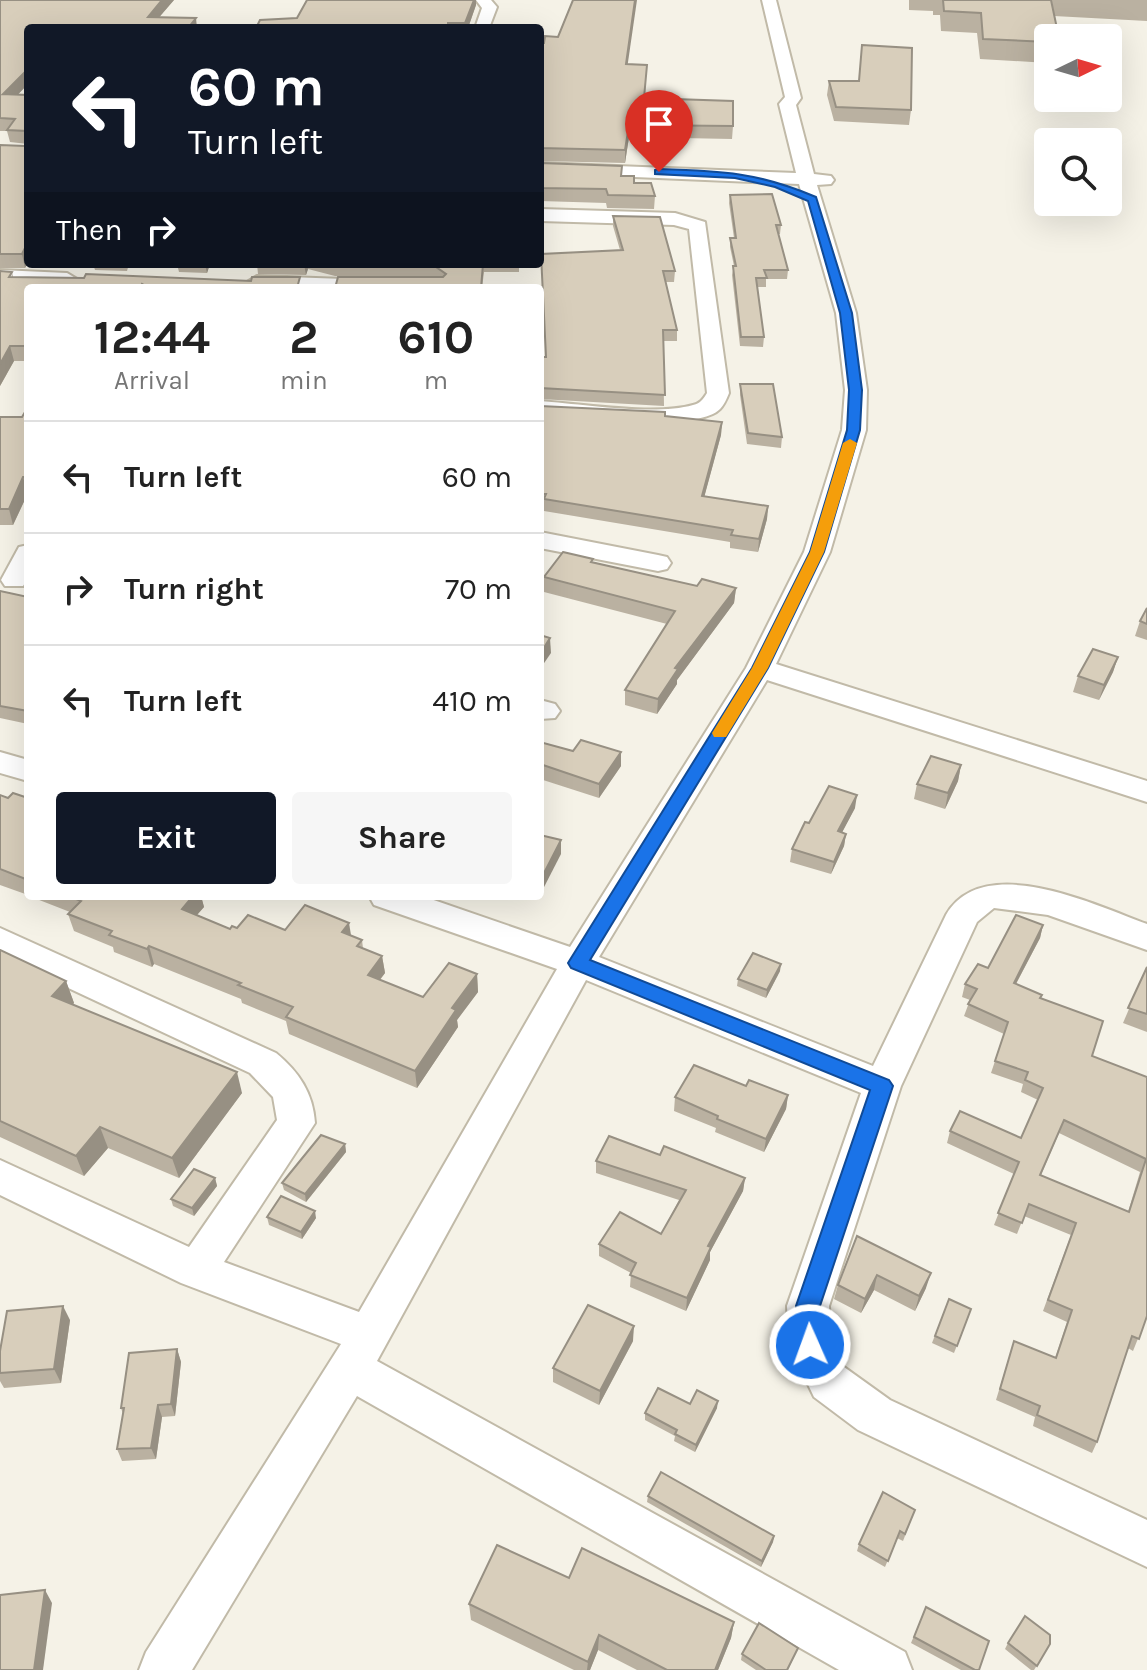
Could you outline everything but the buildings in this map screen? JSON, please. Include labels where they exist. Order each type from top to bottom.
[{"type":"street","points":[[483,0],[490,7],[484,24]]},
{"type":"street","points":[[164,1670],[360,1352],[578,963],[760,668],[817,552],[854,430],[856,390],[826,196],[804,104],[793,98],[769,0]]},
{"type":"street","points":[[793,98],[787,104],[804,169],[826,196]]},
{"type":"street","points":[[544,168],[735,175],[804,169]]},
{"type":"street","points":[[735,175],[826,196]]},
{"type":"street","points":[[544,215],[675,219],[698,226],[718,393],[711,406],[680,415],[544,408]]},
{"type":"street","points":[[246,268],[239,282],[254,284]]},
{"type":"street","points":[[0,276],[61,271],[88,280]]},
{"type":"street","points":[[544,541],[658,563]]},
{"type":"street","points":[[14,580],[24,561]]},
{"type":"street","points":[[760,668],[1147,792]]},
{"type":"street","points":[[0,762],[24,770]]},
{"type":"street","points":[[1147,937],[1023,897],[996,895],[977,901],[963,915],[882,1086],[808,1306],[810,1345],[829,1382],[874,1415],[1147,1544]]},
{"type":"street","points":[[397,900],[578,963],[882,1086]]},
{"type":"street","points":[[0,941],[263,1063],[287,1083],[293,1095],[296,1123],[196,1270]]},
{"type":"street","points":[[0,1177],[360,1352],[887,1670]]},
{"type":"slow traffic","points":[[720,733],[760,668],[817,552],[850,443]]},
{"type":"route","points":[[659,172],[735,175],[778,185],[812,199],[846,313],[856,390],[854,430],[817,552],[760,668],[578,963],[882,1086],[808,1306],[810,1345]]}]
